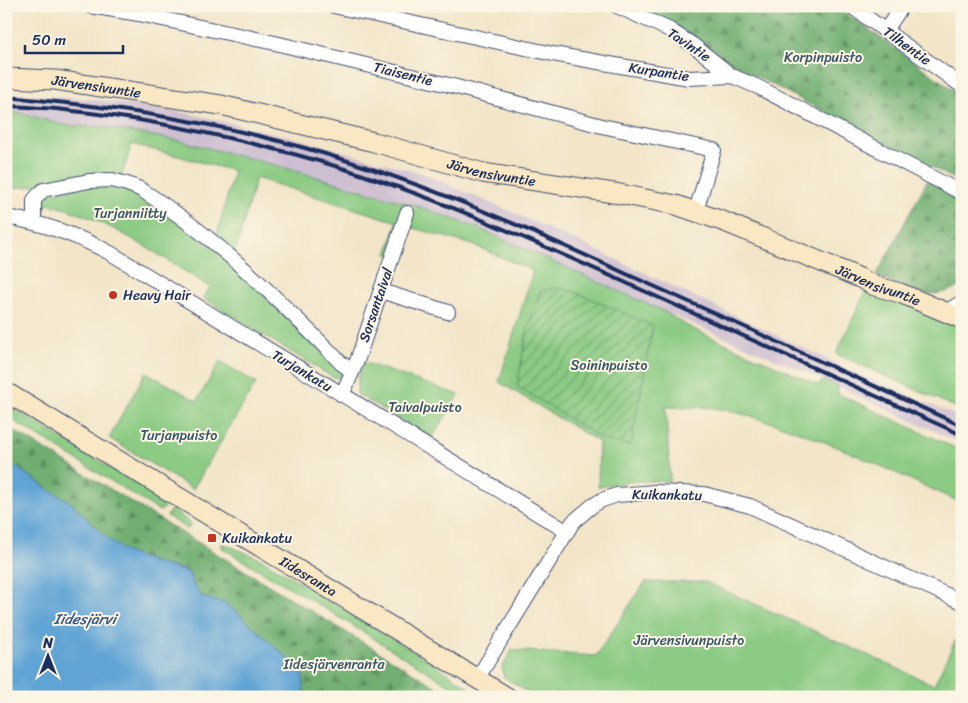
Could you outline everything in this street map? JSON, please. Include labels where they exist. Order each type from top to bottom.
[{"type":"street","name":"Tiaisentie","points":[[90,6],[139,14],[275,43],[454,86],[602,126],[714,150],[696,211]]},
{"type":"street","name":"Kurpantie","points":[[334,6],[546,53],[640,70],[689,78],[732,76],[784,100],[962,193]]},
{"type":"street","name":"Tavintie","points":[[617,6],[670,30],[693,45],[732,76]]},
{"type":"street","name":"Tilhentie","points":[[851,6],[962,86]]},
{"type":"street","points":[[886,30],[902,6]]},
{"type":"street","name":"Järvensivuntie","points":[[6,78],[62,81],[221,105],[365,140],[483,172],[676,205],[696,211],[860,278],[875,286],[957,311]]},
{"type":"street","name":"Turjankatu","points":[[34,222],[34,200],[42,190],[89,181],[112,180],[140,189],[224,252],[277,298],[341,363],[352,371]]},
{"type":"street","name":"Sorsantaival","points":[[342,395],[381,291],[407,213]]},
{"type":"street","name":"Turjankatu","points":[[6,217],[34,222],[72,235],[105,250],[566,531]]},
{"type":"street","points":[[381,291],[448,312]]},
{"type":"street","name":"Iidesranta","points":[[6,392],[506,697]]},
{"type":"street","name":"Kuikankatu","points":[[477,679],[566,531],[582,513],[602,500],[617,495],[655,492],[704,494],[750,506],[962,602]]},
{"type":"shaded area","points":[[6,93],[87,99],[176,111],[288,136],[427,175],[581,243],[850,370],[962,418],[962,444],[824,380],[663,311],[480,229],[443,215],[417,206],[103,127],[62,125],[21,113],[6,112]]},
{"type":"green space","name":"Korpinpuisto","points":[[649,6],[836,6],[962,96],[962,183],[744,70],[648,12]]},
{"type":"green space","name":"Soininpuisto","points":[[6,112],[21,113],[62,125],[103,127],[176,140],[275,165],[417,206],[480,229],[663,311],[691,328],[818,385],[824,380],[838,386],[838,394],[962,451],[962,503],[840,448],[777,424],[746,415],[703,407],[666,407],[670,481],[635,481],[598,487],[599,442],[499,382],[533,271],[473,245],[410,227],[399,258],[387,254],[397,222],[256,178],[235,254],[216,238],[234,171],[132,144],[121,178],[13,188],[6,206]]},
{"type":"green space","points":[[927,181],[962,197],[962,286],[936,294],[910,291],[876,276]]},
{"type":"green space","name":"Turjanniitty","points":[[89,184],[126,187],[215,248],[342,372],[341,378],[332,377],[203,298],[210,287],[132,239],[91,218],[69,210],[47,204],[44,214],[39,213],[42,198],[47,194]]},
{"type":"green space","points":[[556,288],[573,291],[653,326],[631,445],[603,440],[517,386],[527,332],[540,291]]},
{"type":"green space","points":[[867,289],[962,326],[962,410],[836,354]]},
{"type":"green space","name":"Turjanpuisto","points":[[220,361],[256,383],[193,489],[109,438],[146,372],[197,401]]},
{"type":"green space","name":"Taivalpuisto","points":[[363,362],[459,395],[432,438],[357,394],[358,378]]},
{"type":"green space","points":[[6,404],[166,502],[166,505],[161,511],[158,510],[6,416]]},
{"type":"green space","name":"Iidesjärvenranta","points":[[6,426],[453,697],[304,697],[301,673],[295,665],[237,612],[224,603],[202,597],[195,588],[191,576],[185,570],[153,562],[124,551],[107,538],[68,500],[51,491],[6,460]]},
{"type":"green space","points":[[172,508],[191,524],[189,528],[187,529],[167,516]]},
{"type":"green space","points":[[222,543],[263,560],[437,666],[483,697],[469,697],[222,548]]},
{"type":"green space","name":"Järvensivunpuisto","points":[[645,582],[706,582],[934,685],[962,626],[962,668],[951,692],[960,697],[535,697],[504,677],[502,668],[512,650],[596,656]]},
{"type":"water","name":"Iidesjärvi","points":[[6,460],[51,491],[68,500],[107,538],[124,551],[188,572],[195,588],[202,597],[224,603],[237,612],[295,665],[303,676],[304,697],[6,697]]},
{"type":"railway","points":[[6,97],[111,108],[180,119],[283,142],[373,169],[503,219],[962,426]]},
{"type":"railway","points":[[6,106],[48,108],[99,114],[176,127],[278,150],[367,176],[453,208],[538,244],[962,435]]},
{"type":"place","name":"Heavy Hair","points":[[113,295]]},
{"type":"place","name":"Kuikankatu","points":[[212,538]]}]
